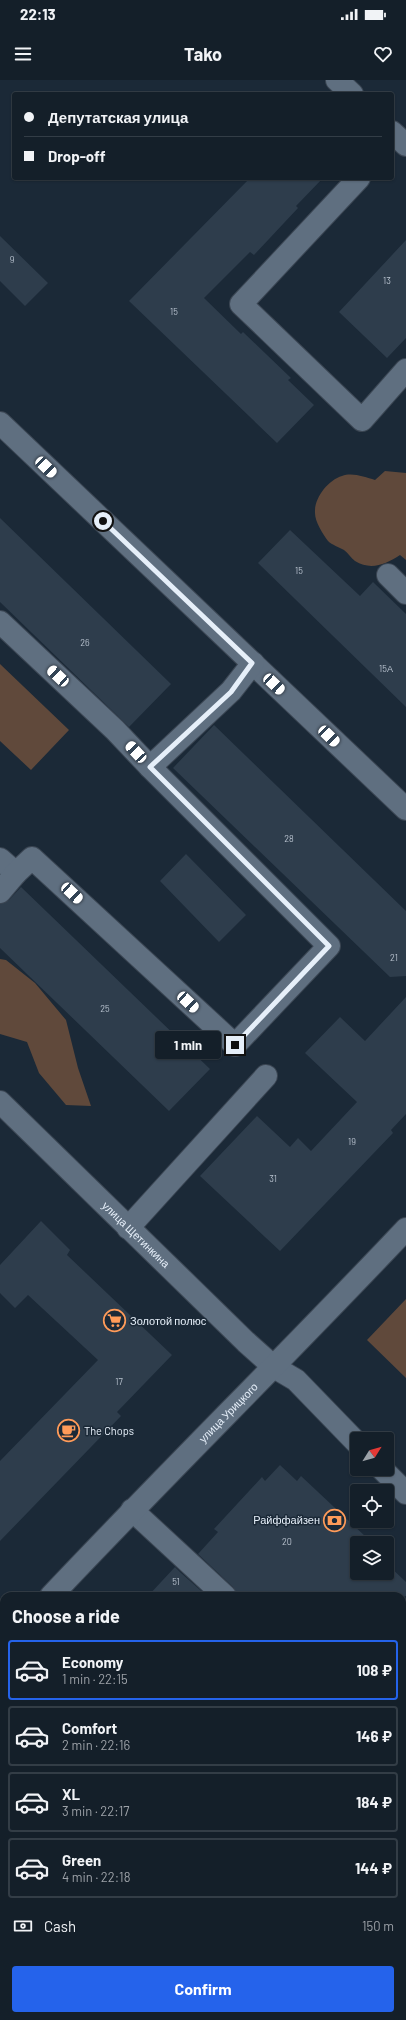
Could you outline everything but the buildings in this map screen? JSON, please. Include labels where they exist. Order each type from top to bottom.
[{"type":"street","points":[[337,80],[350,92]]},
{"type":"street","points":[[356,180],[241,304],[362,420],[406,370]]},
{"type":"street","points":[[4,435],[252,663],[406,809]]},
{"type":"street","points":[[388,575],[406,593]]},
{"type":"street","points":[[0,622],[115,730],[329,946],[235,1045],[32,858],[0,892]]},
{"type":"street","points":[[150,767],[231,692],[252,663]]},
{"type":"street","points":[[0,859],[16,874]]},
{"type":"street","points":[[128,1228],[266,1076]]},
{"type":"street","name":"улица Щетинкина","points":[[0,1102],[128,1228],[274,1367],[296,1380],[350,1436]]},
{"type":"street","name":"улица Урицкого","points":[[55,1592],[132,1510],[274,1367],[406,1229]]},
{"type":"street","points":[[389,1476],[406,1493]]},
{"type":"street","points":[[132,1510],[221,1592]]},
{"type":"shaded area","points":[[385,471],[406,473],[406,560],[400,555],[378,565],[367,566],[355,561],[344,550],[328,541],[316,520],[315,507],[323,490],[337,478],[346,475],[354,475],[375,480]]},
{"type":"shaded area","points":[[0,664],[69,730],[31,770],[0,741]]},
{"type":"shaded area","points":[[0,959],[6,960],[35,983],[66,1020],[78,1068],[91,1106],[66,1105],[39,1073],[27,1042],[0,1034]]},
{"type":"shaded area","points":[[406,1299],[406,1378],[367,1340]]},
{"type":"place","name":"Золотой полюс","points":[[114,1321]]},
{"type":"place","name":"The Chops","points":[[68,1431]]},
{"type":"place","name":"Райффайзен","points":[[335,1520]]},
{"type":"route","points":[[103,521],[252,663],[231,692],[150,767],[329,946],[235,1045]]}]
